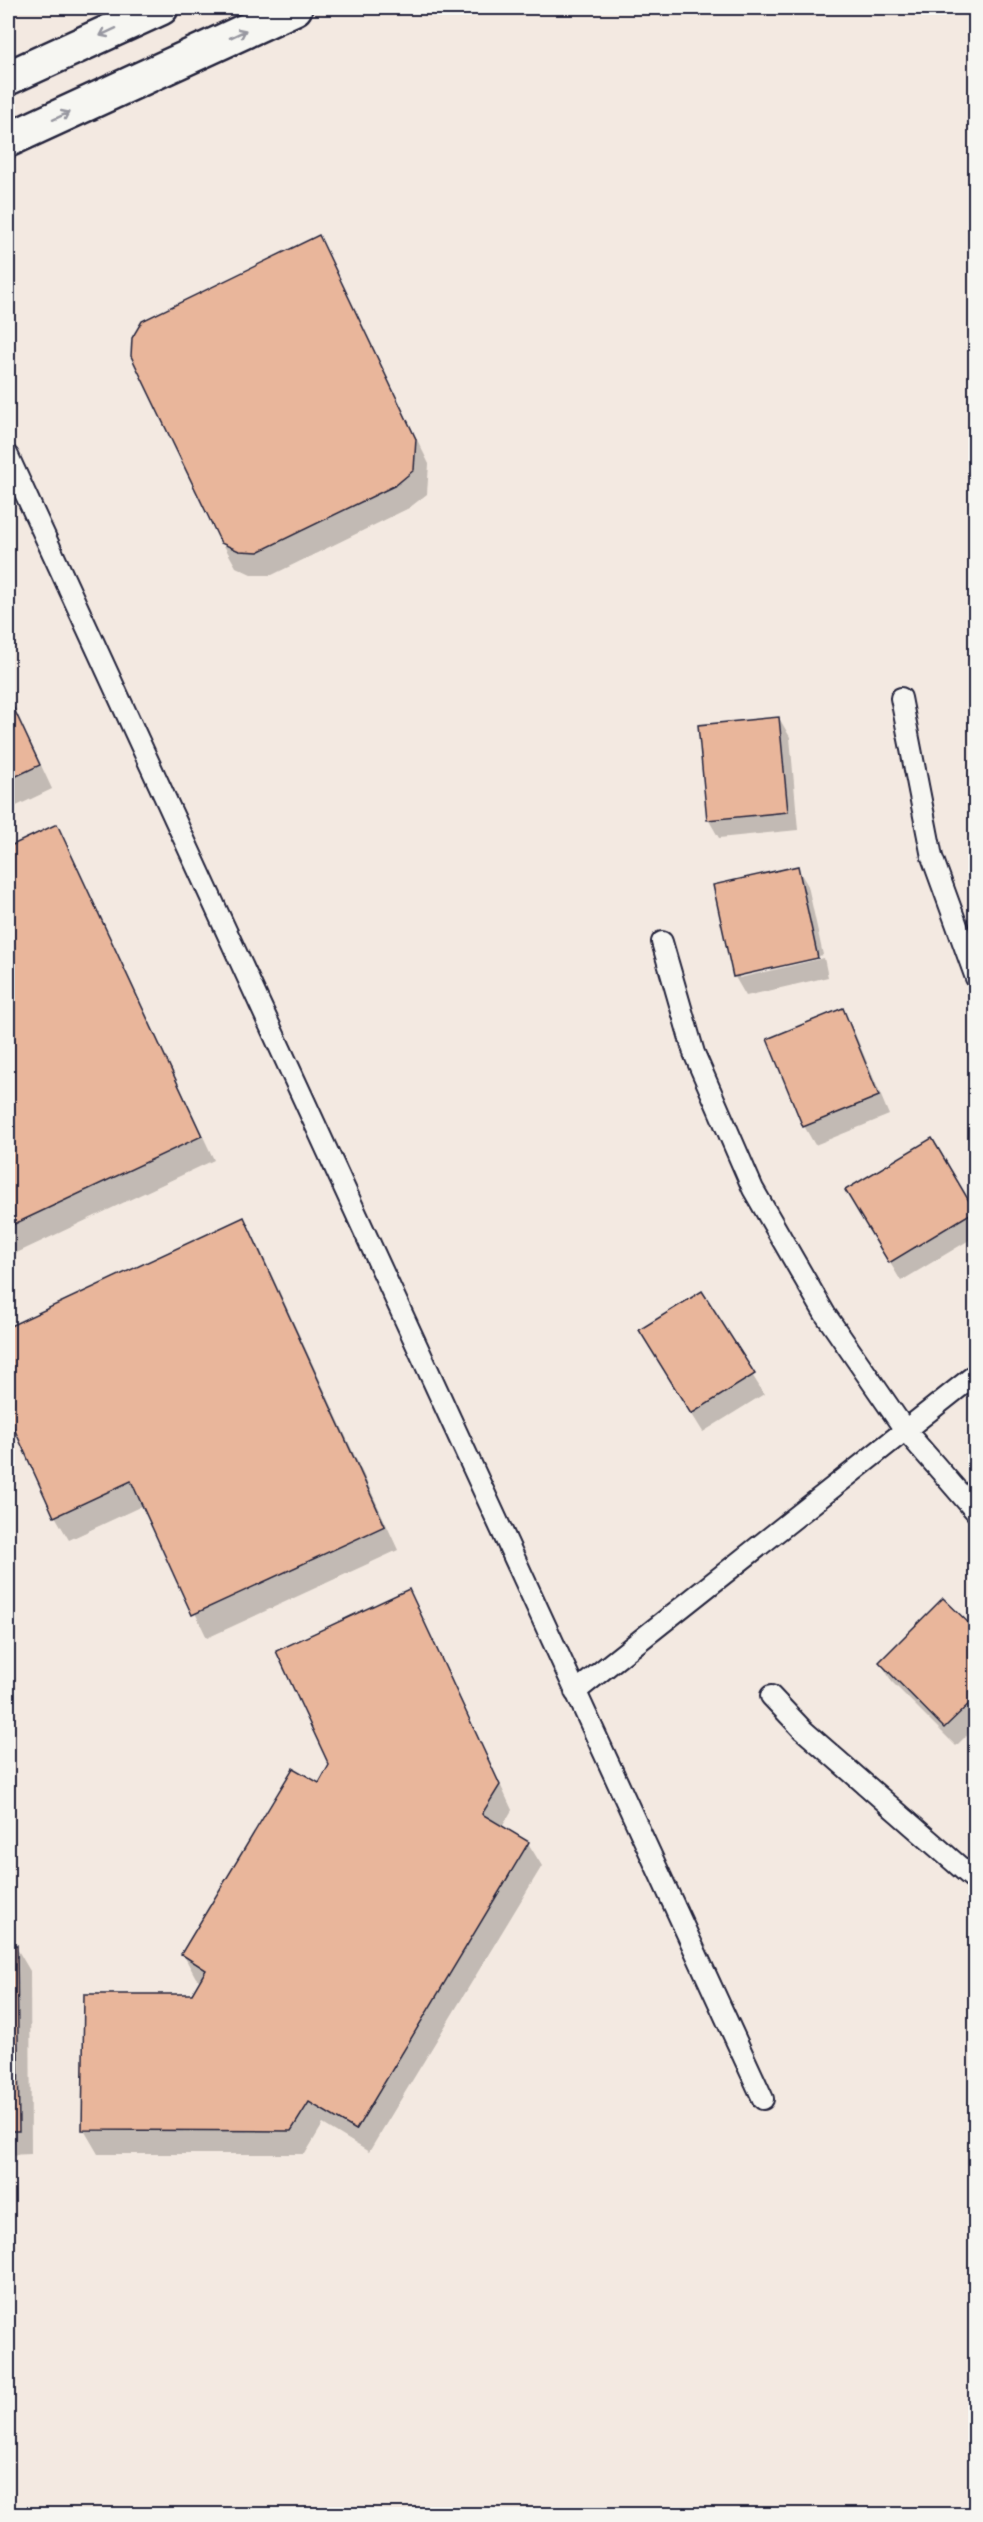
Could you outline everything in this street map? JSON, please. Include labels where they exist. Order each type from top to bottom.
[{"type":"street","points":[[8,78],[161,8]]},
{"type":"street","points":[[8,140],[295,8]]},
{"type":"lane","points":[[8,456],[763,2099]]},
{"type":"lane","points":[[901,698],[932,857],[975,978]]},
{"type":"lane","points":[[662,942],[694,1053],[753,1189],[825,1314],[905,1430],[975,1512]]},
{"type":"lane","points":[[575,1692],[975,1374]]},
{"type":"lane","points":[[771,1696],[803,1730],[975,1881]]},
{"type":"building","points":[[319,235],[416,439],[414,470],[396,485],[258,552],[239,551],[221,543],[131,356],[132,338],[142,321]]},
{"type":"building","points":[[8,696],[40,765],[8,780]]},
{"type":"building","points":[[779,717],[788,812],[707,820],[698,725]]},
{"type":"building","points":[[57,824],[202,1136],[8,1227],[8,847]]},
{"type":"building","points":[[798,866],[818,958],[733,977],[713,885]]},
{"type":"building","points":[[843,1008],[879,1096],[803,1127],[767,1039]]},
{"type":"building","points":[[932,1138],[975,1211],[889,1263],[845,1190]]},
{"type":"building","points":[[244,1217],[385,1526],[192,1615],[131,1481],[54,1517],[8,1415],[8,1327]]},
{"type":"building","points":[[702,1291],[755,1374],[691,1414],[639,1330]]},
{"type":"building","points":[[409,1589],[500,1785],[482,1814],[529,1842],[356,2130],[309,2102],[291,2131],[82,2130],[84,1994],[192,1994],[206,1970],[181,1954],[293,1768],[319,1783],[329,1765],[276,1651]]},
{"type":"building","points":[[943,1598],[976,1630],[976,1697],[944,1728],[879,1662]]},
{"type":"building","points":[[8,1945],[17,1945],[19,2131],[8,2131]]}]
